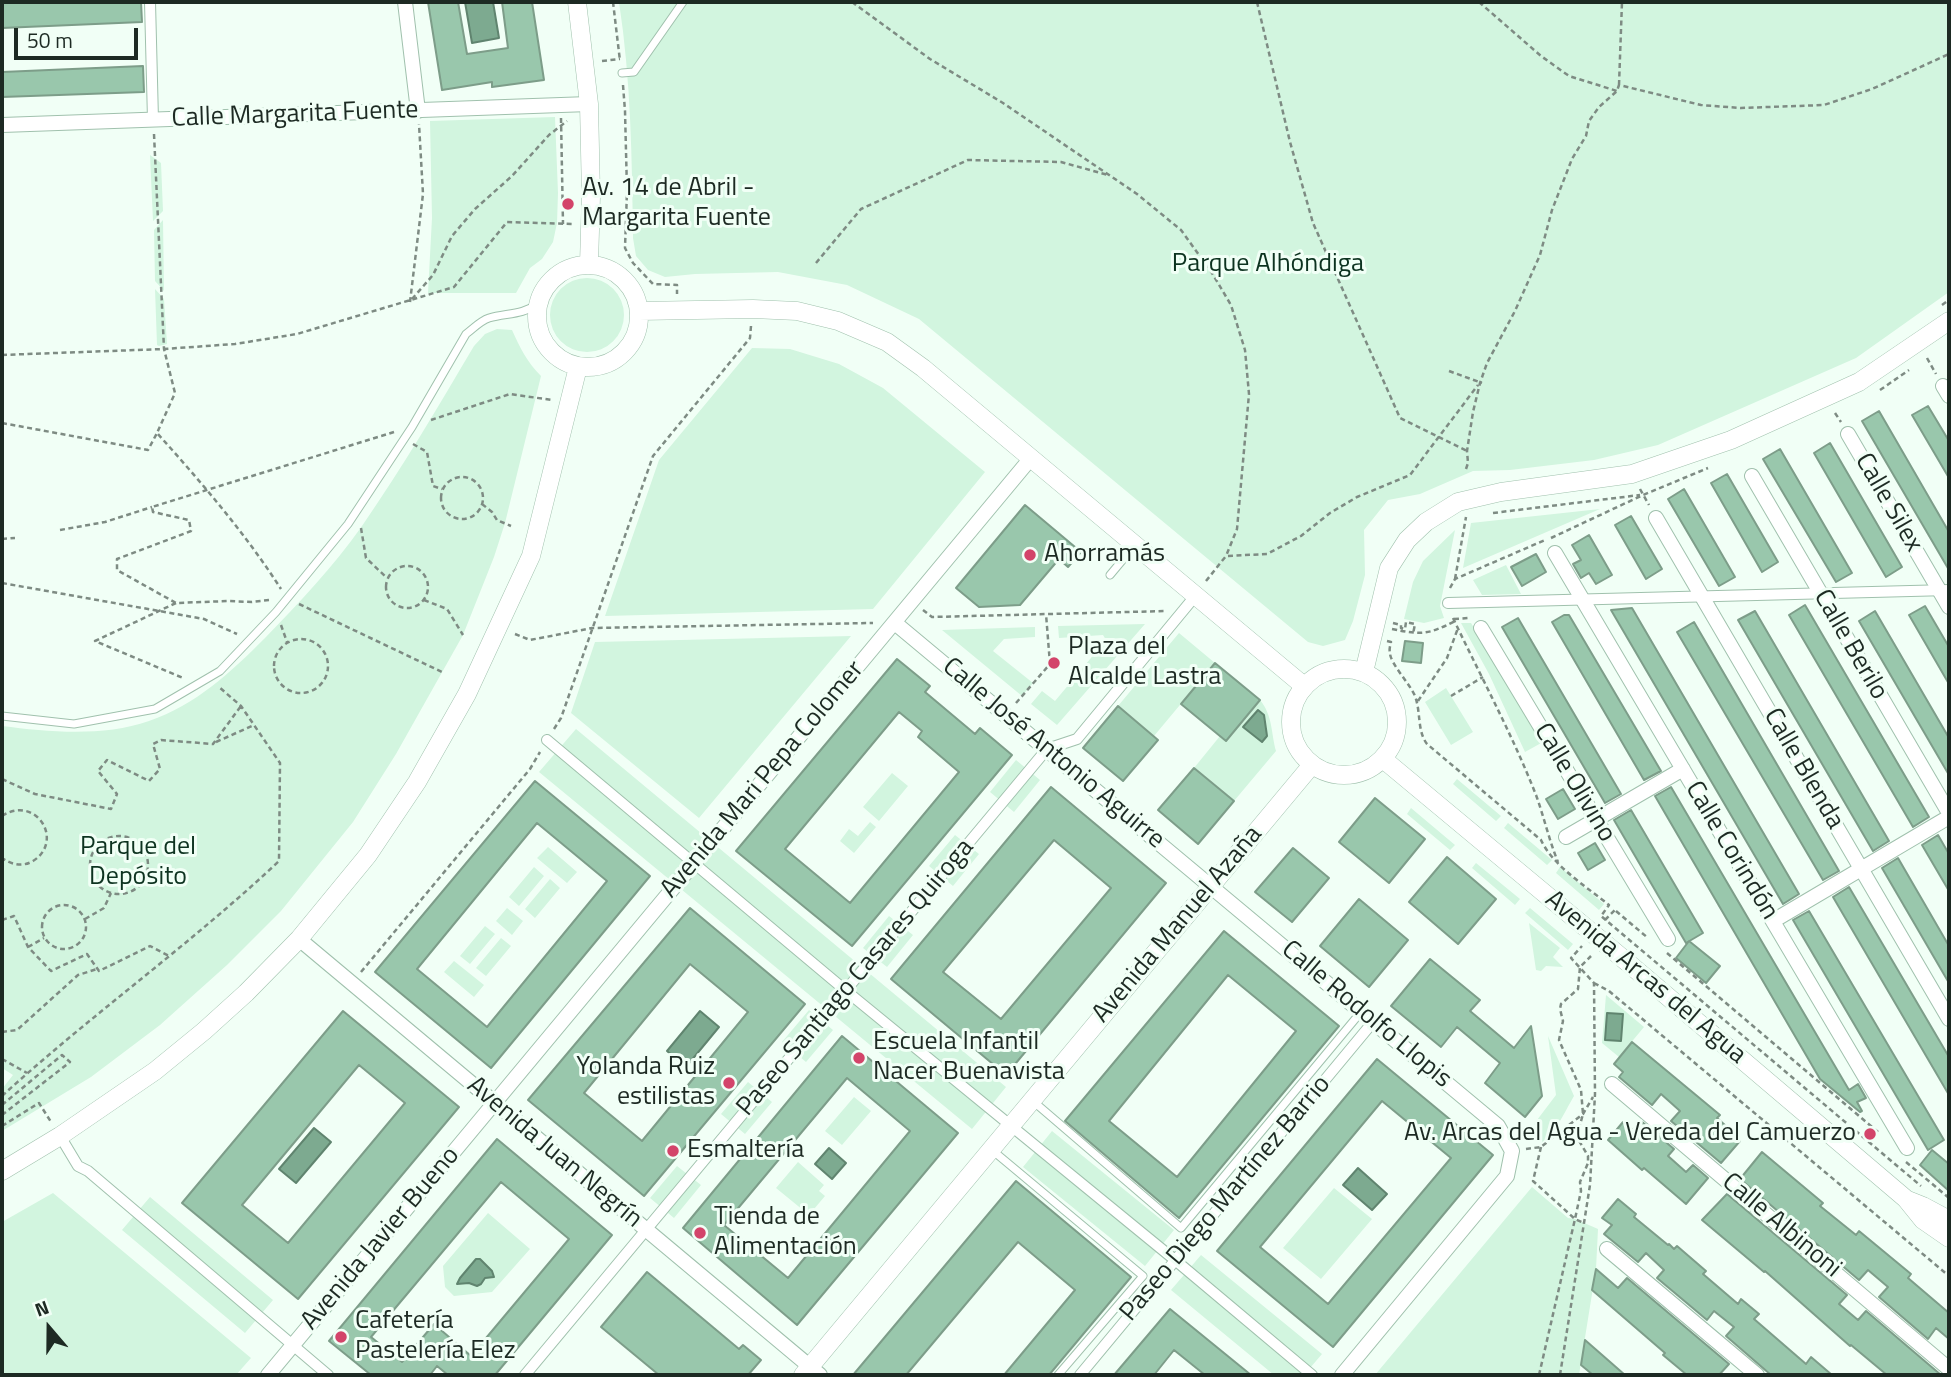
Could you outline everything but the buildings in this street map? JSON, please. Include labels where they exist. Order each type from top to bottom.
[{"type":"street","points":[[150,2],[153,120]]},
{"type":"street","points":[[405,2],[418,111]]},
{"type":"street","points":[[577,2],[589,104],[592,196],[589,264]]},
{"type":"street","name":"Calle Margarita Fuente","points":[[2,125],[589,104]]},
{"type":"street","points":[[589,264],[604,267],[628,284],[636,296],[639,311],[633,342],[623,354],[610,363],[594,368],[578,367],[562,361],[549,350],[540,336],[536,319],[537,304],[545,287],[557,275],[572,267],[589,264]]},
{"type":"street","points":[[639,311],[797,311],[838,321],[887,342],[923,368],[1304,686]]},
{"type":"street","points":[[1364,672],[1389,568],[1407,540],[1426,522],[1458,502],[1467,508],[1501,492],[1632,474],[1731,440],[1859,382],[1949,321]]},
{"type":"street","points":[[2,1171],[60,1136],[155,1070],[194,1039],[246,993],[299,939],[368,855],[417,782],[467,694],[531,556],[578,367]]},
{"type":"street","name":"Calle Silex","points":[[1848,434],[1944,590],[1949,607]]},
{"type":"street","name":"Avenida Mari Pepa Colomer","points":[[495,1103],[1031,458]]},
{"type":"street","name":"Calle Berilo","points":[[1752,476],[1949,815]]},
{"type":"street","name":"Calle Blenda","points":[[1656,518],[1949,1020]]},
{"type":"street","name":"Calle Corindón","points":[[1555,553],[1773,921],[1904,1151]]},
{"type":"street","points":[[1448,603],[1944,590]]},
{"type":"street","name":"Paseo Santiago Casares Quiroga","points":[[525,1375],[1048,749],[1077,739],[1196,595]]},
{"type":"street","name":"Calle José Antonio Aguirre","points":[[895,623],[1212,886]]},
{"type":"street","name":"Calle Olivino","points":[[1480,628],[1596,819],[1663,945]]},
{"type":"street","points":[[1331,670],[1364,672],[1379,681],[1390,694],[1396,710],[1398,728],[1393,744],[1383,759],[1364,771],[1342,776],[1311,766],[1293,738],[1291,720],[1294,703],[1304,686],[1315,677],[1331,670]]},
{"type":"street","points":[[547,740],[1312,1375]]},
{"type":"street","name":"Avenida Arcas del Agua","points":[[1383,759],[1906,1199],[1923,1220],[1949,1238]]},
{"type":"street","name":"Avenida Manuel Azaña","points":[[811,1372],[991,1150],[1311,766]]},
{"type":"street","points":[[1566,836],[1683,769]]},
{"type":"street","points":[[1773,921],[1949,815]]},
{"type":"street","name":"Calle Rodolfo Llopis","points":[[1212,886],[1498,1126],[1512,1151]]},
{"type":"street","name":"Avenida Juan Negrín","points":[[299,939],[811,1372]]},
{"type":"street","name":"Paseo Diego Martínez Barrio","points":[[1080,1375],[1373,1022]]},
{"type":"street","name":"Calle Albinoni","points":[[1612,1084],[1949,1369]]},
{"type":"street","name":"Avenida Javier Bueno","points":[[268,1375],[495,1103]]},
{"type":"street","points":[[60,1136],[78,1166],[88,1171],[328,1375]]},
{"type":"street","points":[[1342,1375],[1507,1177],[1512,1151]]},
{"type":"street","name":"Avenida Arcas del Agua","points":[[1906,1199],[1949,1220]]},
{"type":"street","points":[[1607,1249],[1757,1375]]},
{"type":"lane","points":[[622,73],[634,72],[683,2]]},
{"type":"lane","points":[[2,716],[74,724],[155,709],[220,671],[276,612],[358,511],[412,427],[466,334],[488,318],[518,313],[537,304]]},
{"type":"lane","points":[[1110,575],[1135,545]]},
{"type":"lane","points":[[1032,1101],[1181,1228],[1361,1012]]},
{"type":"lane","points":[[991,1150],[1143,1276],[1058,1375]]},
{"type":"path","points":[[613,2],[625,111],[625,248],[633,263],[653,284],[677,285],[677,310]]},
{"type":"path","points":[[852,2],[930,59],[1003,103],[1112,176],[1181,230],[1231,305],[1245,350],[1249,394],[1237,529],[1226,556],[1196,595]]},
{"type":"path","points":[[1257,2],[1290,142],[1313,223],[1400,418],[1467,451]]},
{"type":"path","points":[[1479,2],[1541,56],[1569,76],[1617,91]]},
{"type":"path","points":[[1465,469],[1468,463],[1467,451],[1473,412],[1487,363],[1515,311],[1540,255],[1552,210],[1572,159],[1586,136],[1589,121],[1599,107],[1617,91],[1622,2]]},
{"type":"path","points":[[1619,85],[1701,105],[1741,108],[1824,105],[1872,89],[1949,54]]},
{"type":"path","points":[[410,302],[433,275],[453,236],[467,218],[512,176],[549,135],[589,104]]},
{"type":"path","points":[[542,106],[542,113],[561,112],[563,224]]},
{"type":"path","points":[[410,302],[424,194],[418,111]]},
{"type":"path","points":[[2,423],[148,450],[157,433],[176,393],[164,349],[153,120]]},
{"type":"path","points":[[816,263],[861,209],[968,160],[1061,162],[1112,176]]},
{"type":"path","points":[[2,355],[235,344],[297,334],[454,288],[507,222],[552,223]]},
{"type":"path","points":[[352,983],[530,769],[561,718],[653,456],[750,338],[753,309]]},
{"type":"path","points":[[1872,394],[1916,366]]},
{"type":"path","points":[[1449,371],[1481,383]]},
{"type":"path","points":[[1226,556],[1267,554],[1301,536],[1330,513],[1357,497],[1410,475],[1481,383]]},
{"type":"path","points":[[60,530],[105,522],[510,394],[569,402]]},
{"type":"path","points":[[157,433],[208,490],[265,564],[287,598],[442,672]]},
{"type":"path","points":[[404,439],[427,453],[433,486],[443,489]]},
{"type":"path","points":[[1455,579],[1715,465]]},
{"type":"path","points":[[468,477],[479,485],[482,504],[475,515],[456,518],[442,505],[443,489],[455,478],[468,477]]},
{"type":"path","points":[[1493,513],[1643,495]]},
{"type":"path","points":[[482,504],[497,520],[511,526]]},
{"type":"path","points":[[152,507],[153,512],[189,520],[191,531],[117,559],[117,570],[176,603]]},
{"type":"path","points":[[1455,524],[1467,508]]},
{"type":"path","points":[[1467,508],[1455,579],[1449,589],[1448,603],[1536,797],[1559,864]]},
{"type":"path","points":[[358,511],[366,558],[388,578]]},
{"type":"path","points":[[2,539],[15,538]]},
{"type":"path","points":[[407,566],[424,575],[428,587],[424,600],[407,609],[394,605],[385,588],[394,570],[407,566]]},
{"type":"path","points":[[2,583],[204,619],[248,642]]},
{"type":"path","points":[[198,684],[94,641],[176,603],[252,602],[287,598]]},
{"type":"path","points":[[424,600],[447,609],[463,635]]},
{"type":"path","points":[[913,601],[932,617],[1184,611]]},
{"type":"path","points":[[276,612],[288,643]]},
{"type":"path","points":[[1395,612],[1391,629],[1413,634],[1437,630],[1455,621]]},
{"type":"path","points":[[1006,715],[1050,664],[1046,614]]},
{"type":"path","points":[[1393,624],[1401,625],[1401,628],[1405,629],[1406,622],[1415,624],[1413,634]]},
{"type":"path","points":[[498,629],[530,640],[592,628],[895,623]]},
{"type":"path","points":[[1417,702],[1447,658],[1458,628]]},
{"type":"path","points":[[300,639],[309,640],[323,650],[328,666],[327,674],[317,688],[309,692],[293,692],[279,682],[273,667],[275,658],[278,651],[288,643],[300,639]]},
{"type":"path","points":[[1451,696],[1483,677]]},
{"type":"path","points":[[2,1096],[171,957],[279,861],[280,763],[241,706],[209,678]]},
{"type":"path","points":[[213,744],[241,706]]},
{"type":"path","points":[[2,779],[35,794],[111,809],[117,794],[98,771],[107,760],[149,781],[160,769],[153,744],[161,740],[213,744],[254,725]]},
{"type":"path","points":[[2,816],[10,811],[28,811],[41,821],[47,837],[42,853],[28,863],[11,864],[2,858]]},
{"type":"path","points":[[119,836],[128,838],[143,848],[148,865],[147,874],[143,882],[129,893],[111,893],[96,883],[92,875],[91,857],[105,840],[119,836]]},
{"type":"path","points":[[85,919],[104,908],[111,893]]},
{"type":"path","points":[[57,905],[71,905],[82,913],[85,919],[86,933],[78,944],[71,948],[58,948],[51,945],[45,937],[43,920],[57,905]]},
{"type":"path","points":[[1609,905],[1663,945],[1885,1138]]},
{"type":"path","points":[[1615,909],[1571,958],[1594,983],[1609,990],[1949,1276]]},
{"type":"path","points":[[2,920],[14,916],[28,947],[51,971],[88,954],[97,969]]},
{"type":"path","points":[[28,947],[45,937]]},
{"type":"path","points":[[2,1032],[18,1030],[78,975],[97,969],[99,971],[150,946],[171,957]]},
{"type":"path","points":[[1583,1114],[1581,1090],[1559,1040],[1563,1021],[1560,1009],[1561,1004],[1578,989],[1580,967],[1591,956]]},
{"type":"path","points":[[1560,1375],[1590,1185],[1595,1094],[1594,983]]},
{"type":"path","points":[[2,1105],[62,1055],[69,1062],[2,1115]]},
{"type":"path","points":[[2,1059],[27,1073]]},
{"type":"path","points":[[1539,1375],[1581,1191],[1580,1182],[1588,1163],[1588,1156],[1578,1139],[1578,1132],[1583,1114],[1595,1094]]},
{"type":"path","points":[[2,1126],[39,1103],[60,1136]]},
{"type":"path","points":[[1512,1151],[1541,1147],[1583,1114]]},
{"type":"path","points":[[1541,1147],[1533,1181],[1575,1219],[1584,1223]]},
{"type":"path","points":[[1904,1151],[1907,1163],[1949,1198]]},
{"type":"green space","name":"Parque Alhóndiga","points":[[619,2],[1949,2],[1949,292],[1856,358],[1658,445],[1594,460],[1510,470],[1473,471],[1420,494],[1388,500],[1364,530],[1365,575],[1345,640],[1323,646],[1308,642],[919,319],[847,285],[778,272],[665,277],[648,270],[636,256],[633,238],[628,90]]},
{"type":"green space","points":[[555,117],[557,223],[553,242],[542,259],[530,268],[516,293],[428,293],[432,218],[430,121]]},
{"type":"green space","points":[[150,155],[161,163],[163,211],[153,221]]},
{"type":"green space","points":[[163,220],[164,291],[155,281],[154,230]]},
{"type":"green space","points":[[587,278],[601,281],[613,289],[621,301],[624,315],[621,329],[613,341],[601,349],[587,352],[573,349],[561,341],[553,329],[550,315],[553,301],[561,289],[573,281]]},
{"type":"green space","points":[[155,289],[164,299],[167,344],[159,346],[157,345]]},
{"type":"green space","name":"Parque del Depósito","points":[[497,329],[512,330],[524,354],[541,376],[505,523],[494,557],[463,635],[396,754],[353,822],[281,911],[227,965],[160,1025],[91,1077],[2,1131],[2,1089],[13,1075],[2,1068],[2,726],[76,732],[131,726],[166,714],[212,686],[265,638],[339,556],[391,482],[474,346],[485,334]]},
{"type":"green space","points":[[752,348],[790,349],[839,364],[883,388],[985,472],[873,609],[605,616],[659,460]]},
{"type":"green space","points":[[1600,509],[1463,568],[1471,523]]},
{"type":"green space","points":[[1455,530],[1440,606],[1444,618],[1424,623],[1404,619],[1413,582],[1423,561]]},
{"type":"green space","points":[[1506,565],[1521,594],[1482,595],[1473,580]]},
{"type":"green space","points":[[1461,623],[1471,623],[1543,742],[1525,752],[1489,674]]},
{"type":"green space","points":[[1145,624],[1057,725],[1031,704],[1042,691],[1055,701],[1106,640],[1103,635],[1059,638],[1058,626]]},
{"type":"green space","points":[[1035,627],[1035,637],[1004,639],[993,651],[1033,683],[1022,696],[942,630]]},
{"type":"green space","points":[[1179,633],[1215,663],[1154,736],[1118,706]]},
{"type":"green space","points":[[851,636],[699,818],[571,713],[595,642]]},
{"type":"green space","points":[[1446,688],[1473,732],[1451,745],[1425,702]]},
{"type":"green space","points":[[1260,700],[1269,718],[1276,751],[1234,801],[1194,768],[1220,736],[1227,740]]},
{"type":"green space","points":[[576,729],[1006,1087],[972,1129],[539,772]]},
{"type":"green space","points":[[1016,760],[1040,780],[1014,812],[990,792]]},
{"type":"green space","points":[[892,773],[908,786],[879,821],[863,807]]},
{"type":"green space","points":[[1457,779],[1501,816],[1496,821],[1453,784]]},
{"type":"green space","points":[[1411,808],[1455,845],[1450,850],[1407,814]]},
{"type":"green space","points":[[870,822],[876,827],[854,853],[840,841],[849,829],[858,836]]},
{"type":"green space","points":[[1508,823],[1552,860],[1547,865],[1504,828]]},
{"type":"green space","points":[[955,835],[979,854],[953,886],[929,866]]},
{"type":"green space","points":[[548,847],[577,872],[567,883],[537,858]]},
{"type":"green space","points":[[1476,863],[1520,899],[1515,905],[1472,868]]},
{"type":"green space","points":[[534,867],[544,876],[519,906],[509,897]]},
{"type":"green space","points":[[1560,867],[1604,904],[1599,910],[1556,873]]},
{"type":"green space","points":[[550,879],[560,888],[535,918],[525,909]]},
{"type":"green space","points":[[507,908],[523,921],[512,935],[496,921]]},
{"type":"green space","points":[[1530,908],[1573,944],[1568,950],[1525,913]]},
{"type":"green space","points":[[889,916],[913,935],[887,967],[863,948]]},
{"type":"green space","points":[[1529,923],[1560,948],[1553,957],[1563,967],[1546,966],[1541,971],[1536,970]]},
{"type":"green space","points":[[485,926],[495,934],[470,964],[460,956]]},
{"type":"green space","points":[[501,938],[511,946],[486,976],[476,968]]},
{"type":"green space","points":[[454,961],[484,985],[474,997],[444,972]]},
{"type":"green space","points":[[1606,995],[1644,1027],[1619,1057],[1602,1043]]},
{"type":"green space","points":[[809,1010],[833,1030],[806,1062],[782,1042]]},
{"type":"green space","points":[[1548,1036],[1574,1096],[1556,1127],[1542,1142],[1534,1124],[1556,1095]]},
{"type":"green space","points":[[748,1082],[772,1102],[745,1134],[721,1114]]},
{"type":"green space","points":[[854,1097],[871,1111],[842,1145],[825,1131]]},
{"type":"green space","points":[[1052,1131],[1174,1230],[1145,1266],[1023,1167]]},
{"type":"green space","points":[[798,1162],[824,1185],[819,1191],[825,1196],[809,1215],[776,1188]]},
{"type":"green space","points":[[677,1166],[701,1185],[674,1218],[650,1198]]},
{"type":"green space","points":[[1532,1187],[1568,1218],[1598,1229],[1596,1269],[1579,1375],[1375,1375]]},
{"type":"green space","points":[[1334,1188],[1372,1219],[1321,1279],[1283,1248]]},
{"type":"green space","points":[[53,1193],[251,1358],[236,1375],[2,1375],[2,1222]]},
{"type":"green space","points":[[150,1197],[273,1300],[245,1333],[122,1230]]},
{"type":"green space","points":[[488,1213],[530,1249],[492,1292],[454,1296],[445,1287],[443,1266]]},
{"type":"green space","points":[[1201,1255],[1322,1354],[1304,1375],[1274,1375],[1171,1290]]},
{"type":"shaded area","points":[[465,2],[493,2],[499,38],[472,43]]},
{"type":"shaded area","points":[[1258,710],[1264,715],[1267,736],[1262,742],[1243,727]]},
{"type":"shaded area","points":[[700,1011],[719,1027],[686,1067],[667,1051]]},
{"type":"shaded area","points":[[1607,1013],[1623,1014],[1621,1041],[1605,1040]]},
{"type":"shaded area","points":[[314,1128],[331,1142],[296,1183],[279,1169]]},
{"type":"shaded area","points":[[829,1148],[846,1163],[832,1179],[815,1164]]},
{"type":"shaded area","points":[[1358,1168],[1387,1194],[1372,1210],[1343,1185]]},
{"type":"shaded area","points":[[476,1259],[480,1259],[492,1271],[494,1277],[485,1278],[477,1286],[469,1283],[457,1284],[460,1278]]},
{"type":"place","name":"Av. 14 de Abril - Margarita Fuente","points":[[568,204]]},
{"type":"place","name":"Ahorramás","points":[[1030,555]]},
{"type":"place","name":"Plaza del Alcalde Lastra","points":[[1054,663]]},
{"type":"place","name":"Escuela Infantil Nacer Buenavista","points":[[859,1058]]},
{"type":"place","name":"Yolanda Ruiz estilistas","points":[[729,1083]]},
{"type":"place","name":"Av. Arcas del Agua - Vereda del Camuerzo","points":[[1870,1134]]},
{"type":"place","name":"Esmaltería","points":[[673,1151]]},
{"type":"place","name":"Tienda de Alimentación","points":[[700,1233]]},
{"type":"place","name":"Cafetería Pastelería Elez","points":[[341,1337]]}]
